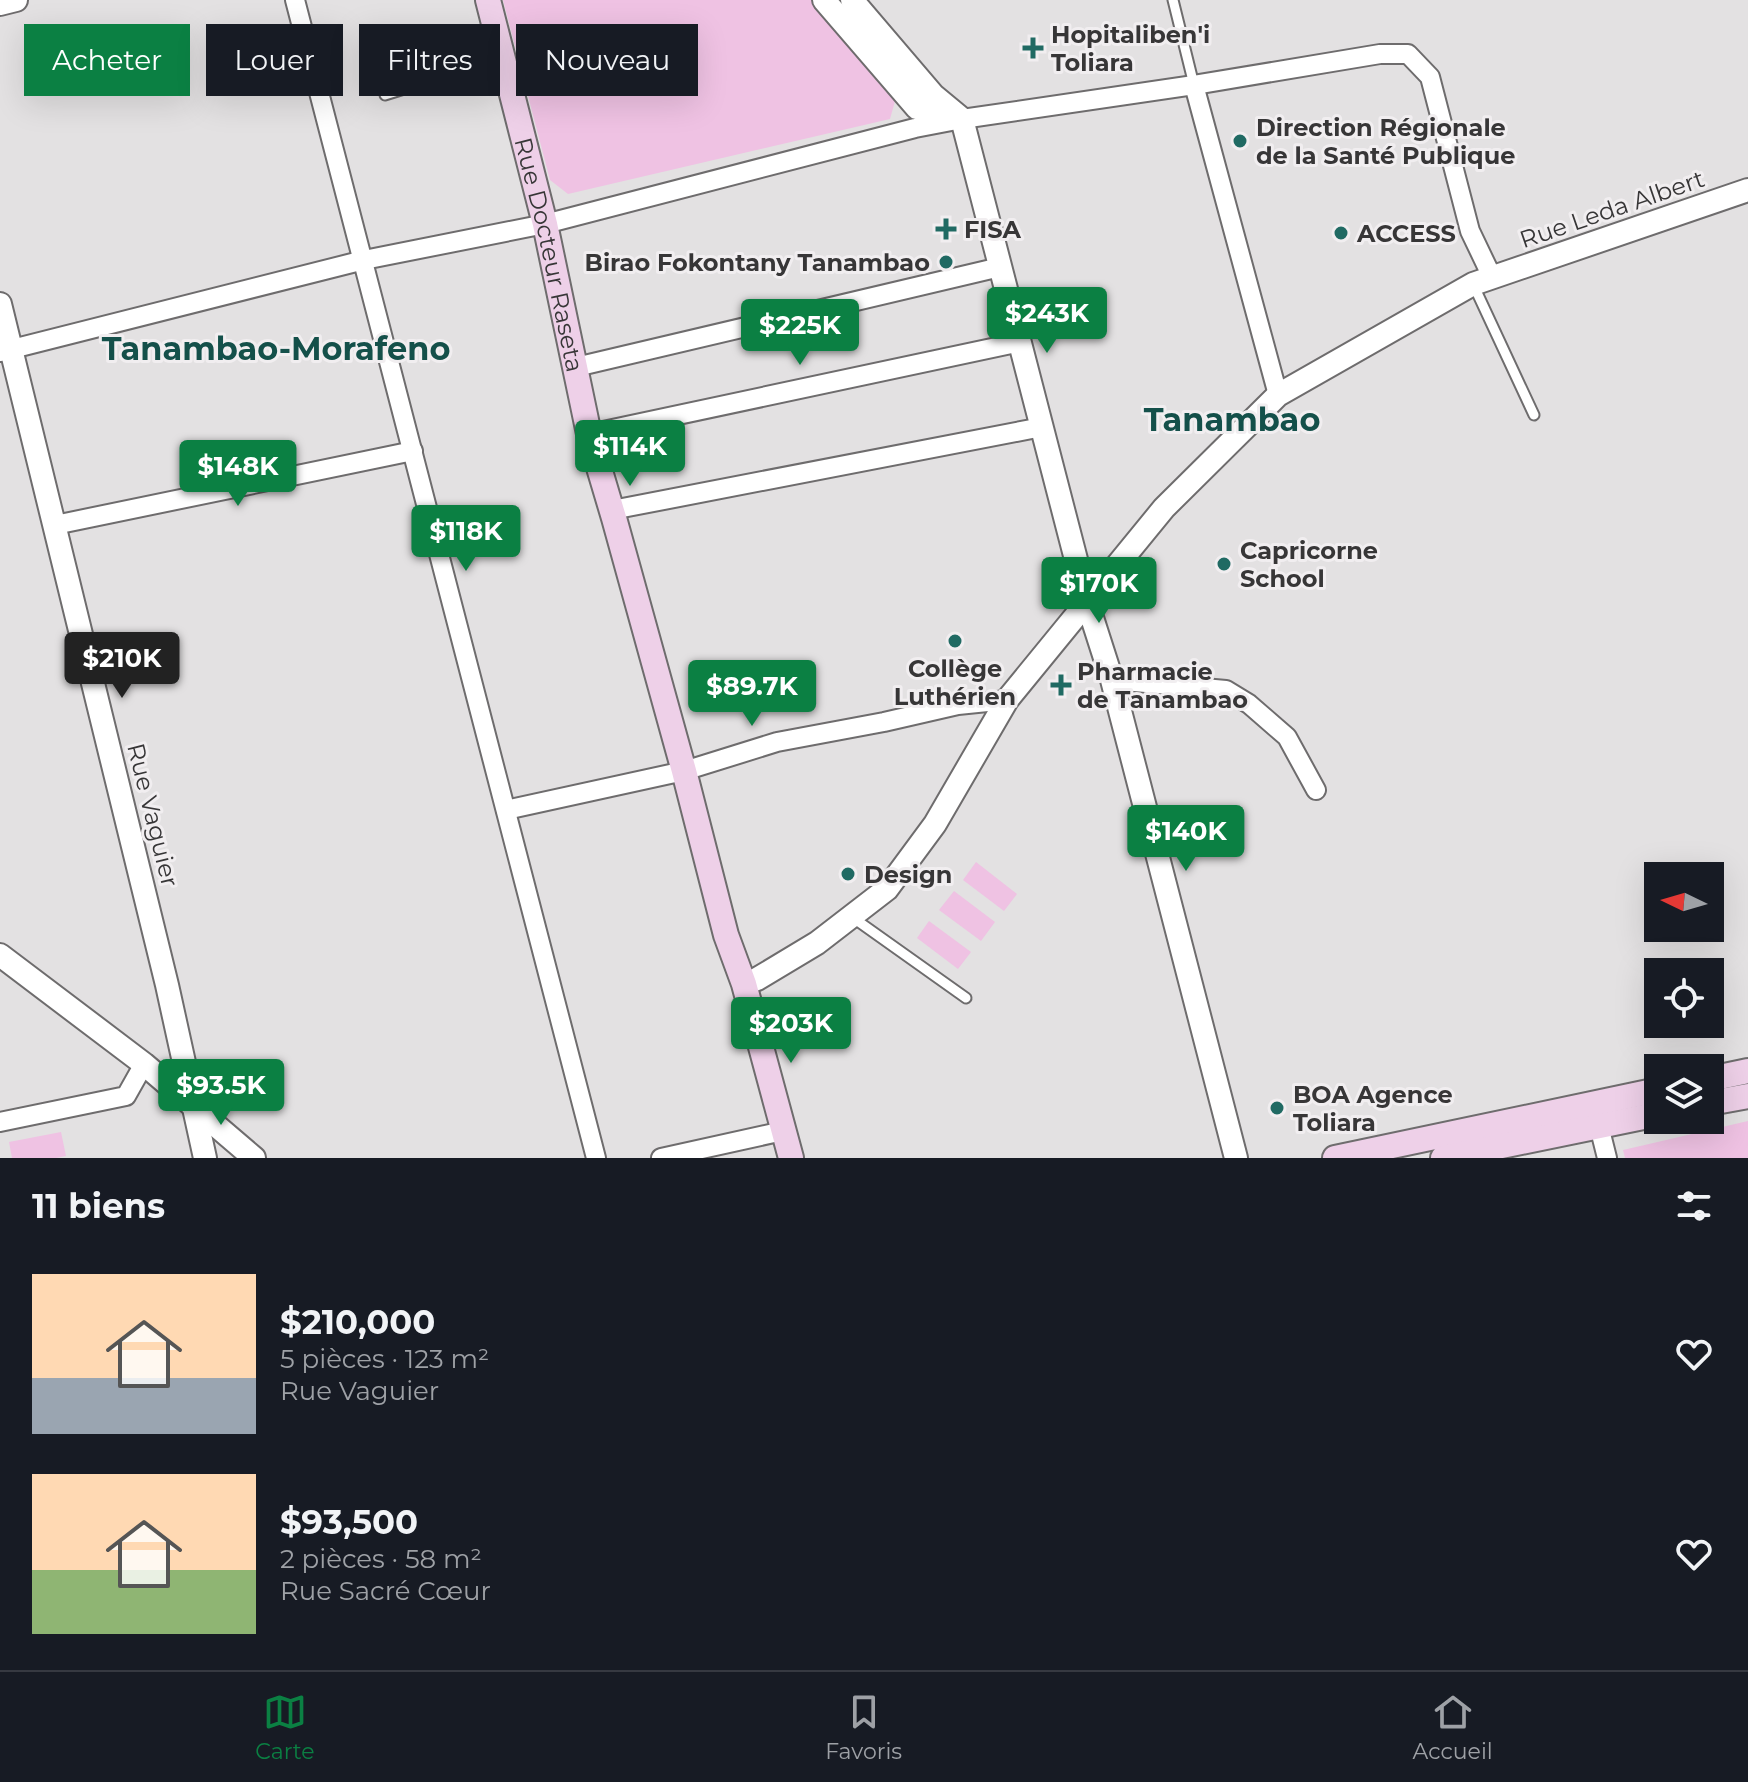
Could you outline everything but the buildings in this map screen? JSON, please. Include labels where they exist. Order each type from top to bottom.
[{"type":"main road","name":"Rue Docteur Raseta","points":[[488,0],[494,24]]},
{"type":"main road","name":"Rue Docteur Raseta","points":[[500,48],[545,224],[589,434],[684,771],[726,935],[744,984],[791,1158]]},
{"type":"main road","points":[[1724,1076],[1748,1071]]},
{"type":"main road","points":[[1443,1158],[1596,1115],[1644,1096]]},
{"type":"main road","points":[[1724,1100],[1748,1096]]},
{"type":"main road","points":[[1596,1115],[1644,1114]]},
{"type":"main road","points":[[1335,1158],[1484,1145]]},
{"type":"street","points":[[0,4],[16,0]]},
{"type":"street","points":[[295,0],[596,1158]]},
{"type":"street","points":[[824,0],[917,108],[962,119]]},
{"type":"street","points":[[852,0],[933,95],[962,119],[1236,1158]]},
{"type":"street","points":[[6,350],[364,260],[545,224],[915,128],[1380,54],[1408,54],[1430,77],[1482,281]]},
{"type":"street","points":[[1194,85],[1278,395]]},
{"type":"street","name":"Rue Leda Albert","points":[[744,984],[817,943],[887,889],[935,824],[1007,700],[1164,508],[1278,395],[1482,281],[1748,190]]},
{"type":"street","points":[[576,367],[1000,267]]},
{"type":"street","name":"Rue Vaguier","points":[[0,304],[6,350],[55,525],[167,985],[205,1158]]},
{"type":"street","points":[[589,434],[1020,342]]},
{"type":"street","points":[[612,510],[1042,427]]},
{"type":"street","points":[[55,525],[413,451]]},
{"type":"street","points":[[1112,680],[1226,690],[1249,704],[1287,737],[1316,790]]},
{"type":"street","points":[[506,810],[684,771],[777,742],[958,705],[1007,700]]},
{"type":"street","points":[[0,955],[144,1064],[254,1158]]},
{"type":"street","points":[[0,1122],[126,1096],[144,1064]]},
{"type":"street","points":[[1596,1115],[1607,1158]]},
{"type":"street","points":[[661,1158],[783,1131]]},
{"type":"lane","points":[[1173,0],[1194,85]]},
{"type":"lane","points":[[1482,281],[1534,415]]},
{"type":"lane","points":[[852,916],[966,998]]},
{"type":"shaded area","points":[[503,0],[817,0],[897,94],[890,119],[568,194],[550,180],[528,96],[698,96],[698,24],[516,24],[516,50]]},
{"type":"shaded area","points":[[976,862],[1017,894],[1004,911],[963,880]]},
{"type":"shaded area","points":[[954,891],[995,922],[981,941],[939,910]]},
{"type":"shaded area","points":[[929,921],[971,952],[958,969],[917,938]]},
{"type":"shaded area","points":[[1748,1121],[1748,1158],[1625,1158],[1623,1150],[1692,1134],[1724,1134],[1724,1127]]},
{"type":"shaded area","points":[[61,1132],[66,1156],[12,1158],[9,1142]]},
{"type":"place","name":"Hopitaliben'i Toliara","points":[[1033,48]]},
{"type":"place","name":"Direction Régionale de la Santé Publique","points":[[1240,141]]},
{"type":"place","name":"FISA","points":[[946,229]]},
{"type":"place","name":"ACCESS","points":[[1341,233]]},
{"type":"place","name":"Birao Fokontany Tanambao","points":[[946,262]]},
{"type":"place","name":"Capricorne School","points":[[1224,564]]},
{"type":"place","name":"Collège Luthérien","points":[[955,641]]},
{"type":"place","name":"Pharmacie de Tanambao","points":[[1061,685]]},
{"type":"place","name":"Design","points":[[848,874]]},
{"type":"place","name":"BOA Agence Toliara","points":[[1277,1108]]},
{"type":"district","name":"Tanambao-Morafeno","points":[[276,348]]},
{"type":"district","name":"Tanambao","points":[[1232,419]]}]
